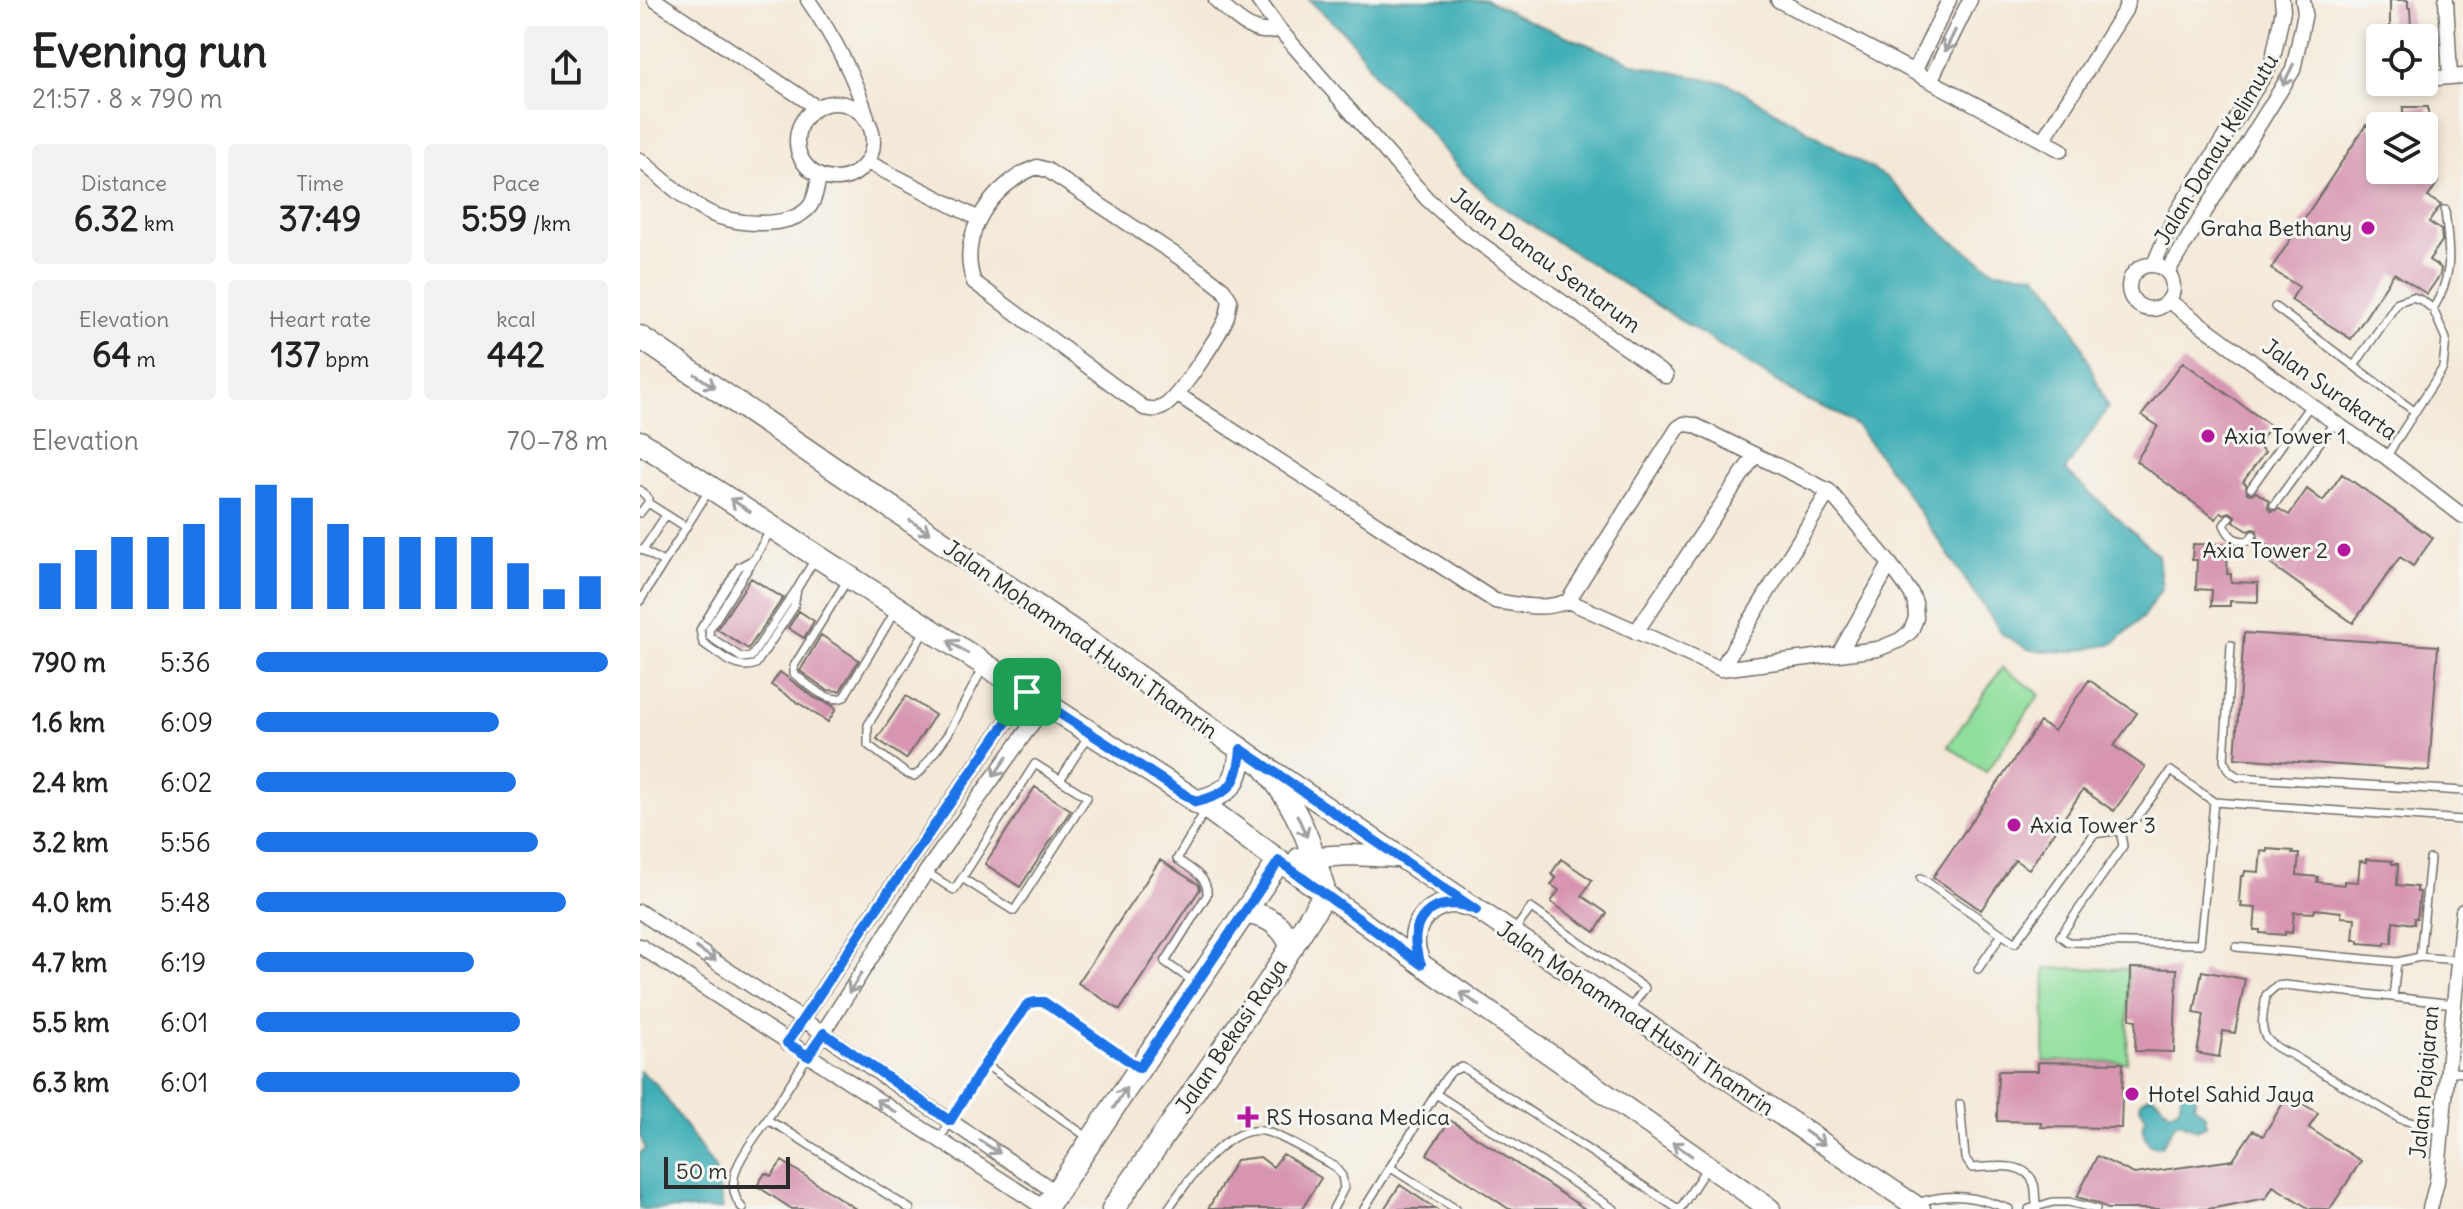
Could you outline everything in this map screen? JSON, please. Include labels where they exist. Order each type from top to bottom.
[{"type":"main road","name":"Jalan Mohammad Husni Thamrin","points":[[640,337],[1076,633],[1263,765]]},
{"type":"main road","points":[[640,442],[1201,805],[1279,861],[1049,1204]]},
{"type":"main road","points":[[1201,805],[1229,789],[1239,771],[1241,749]]},
{"type":"main road","points":[[1263,765],[1297,813],[1325,894]]},
{"type":"main road","name":"Jalan Bekasi Raya","points":[[1113,1209],[1325,894]]},
{"type":"main road","points":[[1246,913],[1258,914],[1279,926],[1292,947]]},
{"type":"street","points":[[655,0],[816,107]]},
{"type":"street","points":[[808,0],[823,21],[851,74],[873,134],[873,149],[858,172],[833,180],[819,177],[807,169],[799,157],[796,143],[798,129],[805,116],[816,107],[830,103],[845,104],[858,110],[868,121]]},
{"type":"street","points":[[1216,0],[1248,26],[1268,31],[1279,29]]},
{"type":"street","name":"Jalan Danau Sentarum","points":[[1258,0],[1279,29],[1427,199],[1464,232],[1666,376]]},
{"type":"street","points":[[1778,0],[1797,5],[1930,81],[2061,150]]},
{"type":"street","points":[[1914,72],[1949,0]]},
{"type":"street","points":[[1930,81],[1970,0]]},
{"type":"street","points":[[2043,140],[2125,10],[2128,0]]},
{"type":"street","name":"Jalan Danau Kelimutu","points":[[2154,264],[2176,213],[2272,63],[2283,10],[2282,0]]},
{"type":"street","name":"Jalan Danau Kelimutu","points":[[2168,271],[2293,70],[2305,13],[2303,0]]},
{"type":"street","points":[[2446,0],[2457,77]]},
{"type":"street","points":[[640,160],[704,211],[722,218],[758,223],[775,222],[809,208],[819,177]]},
{"type":"street","points":[[867,162],[979,219]]},
{"type":"street","points":[[1037,167],[1047,170],[1188,262],[1223,289],[1230,300],[1226,318],[1178,395],[1162,408],[1144,408],[974,282],[969,268],[969,247],[979,219],[997,192],[1025,171],[1037,167]]},
{"type":"street","points":[[2154,264],[2168,271],[2174,286],[2169,301],[2155,310],[2140,307],[2129,295],[2129,279],[2139,267],[2154,264]]},
{"type":"street","name":"Jalan Surakarta","points":[[2169,301],[2463,516]]},
{"type":"street","points":[[1178,395],[1495,601],[1530,606],[1553,607],[1568,601],[1678,428],[1684,424],[1694,425],[1829,491],[1890,564],[1915,603],[1916,618],[1911,631],[1900,640],[1878,649],[1721,669],[1568,601]]},
{"type":"street","points":[[1636,632],[1755,455]]},
{"type":"street","points":[[1721,669],[1829,491]]},
{"type":"street","points":[[1839,654],[1890,564]]},
{"type":"street","points":[[808,1056],[1037,698]]},
{"type":"street","points":[[787,1043],[866,924],[1037,698]]},
{"type":"street","name":"Jalan Mohammad Husni Thamrin","points":[[1263,765],[1917,1207]]},
{"type":"street","points":[[1279,861],[1314,857],[1398,857]]},
{"type":"street","points":[[1279,861],[1770,1209]]},
{"type":"street","points":[[1421,964],[1415,950],[1415,935],[1420,920],[1431,909],[1446,903],[1461,903],[1476,910]]},
{"type":"street","points":[[640,912],[824,1033],[950,1121],[1049,1204]]},
{"type":"street","name":"Jalan Pajajaran","points":[[2430,1209],[2455,1072],[2454,1004],[2463,914]]},
{"type":"street","points":[[866,924],[886,935]]},
{"type":"street","points":[[640,946],[940,1141],[1049,1204]]},
{"type":"lane","points":[[2433,309],[2448,279],[2449,246],[2445,210]]},
{"type":"lane","points":[[2354,366],[2398,302],[2413,297],[2433,309],[2446,339],[2443,368],[2386,457]]},
{"type":"lane","points":[[2275,307],[2414,411]]},
{"type":"lane","points":[[2251,488],[2311,404]]},
{"type":"lane","points":[[2274,505],[2334,422]]},
{"type":"lane","points":[[640,601],[710,486]]},
{"type":"lane","points":[[640,490],[646,494],[648,503],[686,527]]},
{"type":"lane","points":[[640,513],[648,503]]},
{"type":"lane","points":[[663,562],[642,549],[666,515]]},
{"type":"lane","points":[[2229,518],[2224,525],[2228,535],[2237,541],[2249,541],[2253,535]]},
{"type":"lane","points":[[772,526],[709,630],[710,637],[742,658],[751,657],[817,555]]},
{"type":"lane","points":[[850,576],[794,666],[794,674],[830,699],[838,701],[844,697],[897,608]]},
{"type":"lane","points":[[927,627],[868,725],[868,745],[907,774],[914,776],[920,772],[948,734],[985,665]]},
{"type":"lane","points":[[2231,645],[2224,761],[2229,771],[2238,777],[2463,791]]},
{"type":"lane","points":[[1060,780],[1090,733]]},
{"type":"lane","points":[[926,872],[954,890],[1035,764],[1087,797],[1014,911],[962,878]]},
{"type":"lane","points":[[1921,878],[2015,943],[2094,834],[2120,830],[2135,820],[2171,771],[2214,802],[2463,820]]},
{"type":"lane","points":[[2120,830],[2123,846],[2060,936],[2068,942],[2200,944],[2214,802]]},
{"type":"lane","points":[[1197,985],[1165,962],[1207,895],[1205,880],[1177,859],[1201,805]]},
{"type":"lane","points":[[2420,957],[2430,859]]},
{"type":"lane","points":[[1512,934],[1531,908],[1645,988],[1627,1012]]},
{"type":"lane","points":[[1978,969],[2002,934]]},
{"type":"lane","points":[[2236,947],[2397,962],[2420,957],[2458,960]]},
{"type":"lane","points":[[2393,997],[2397,962]]},
{"type":"lane","points":[[2442,1131],[2400,1119],[2277,1049],[2262,1029],[2266,995],[2276,986],[2454,1004]]},
{"type":"lane","points":[[940,1141],[985,1064],[1028,1004],[1039,1001],[1139,1068]]},
{"type":"lane","points":[[743,1209],[733,1195],[732,1180],[738,1165],[808,1056]]},
{"type":"lane","points":[[985,1064],[1092,1140]]},
{"type":"lane","points":[[1364,1209],[1436,1094],[1452,1071],[1462,1067],[1679,1209],[1707,1167]]},
{"type":"lane","points":[[1436,1094],[1614,1209]]},
{"type":"lane","points":[[1960,1104],[1967,1164],[1972,1168],[2020,1168],[2031,1177],[2036,1189],[2036,1208]]},
{"type":"lane","points":[[767,1120],[910,1209]]},
{"type":"lane","points":[[1168,1209],[1194,1173],[1220,1147],[1240,1134],[1265,1131],[1334,1166],[1342,1176],[1344,1188],[1333,1209]]},
{"type":"lane","points":[[1391,1168],[1456,1209]]},
{"type":"lane","points":[[1917,1207],[1935,1197],[1956,1195],[1983,1199],[2009,1209]]},
{"type":"lane","points":[[2029,1209],[2053,1202],[2069,1202],[2096,1209]]},
{"type":"green space","points":[[2002,668],[2040,694],[1986,772],[1948,746]]},
{"type":"green space","points":[[2045,968],[2129,969],[2127,1062],[2044,1061]]},
{"type":"water","points":[[1309,0],[1486,0],[1638,65],[1729,84],[1886,177],[1946,236],[1995,271],[2035,274],[2055,295],[2080,342],[2108,408],[2065,470],[2158,555],[2162,588],[2143,617],[2114,643],[2071,652],[2030,650],[2003,635],[1858,427],[1833,411],[1804,399],[1499,205],[1462,172],[1422,124],[1381,83],[1349,37]]},
{"type":"water","points":[[640,1071],[656,1084],[715,1169],[723,1209],[640,1209],[640,1153],[645,1149],[640,1135]]},
{"type":"water","points":[[2190,1088],[2196,1097],[2194,1105],[2205,1115],[2206,1126],[2197,1130],[2180,1122],[2175,1124],[2162,1146],[2150,1145],[2143,1131],[2146,1117],[2140,1107],[2141,1100],[2151,1095],[2171,1112],[2178,1109],[2183,1089]]},
{"type":"building","points":[[2390,0],[2408,0],[2411,24],[2390,24]]},
{"type":"building","points":[[2403,107],[2428,107],[2428,112],[2403,112]]},
{"type":"building","name":"Graha Bethany","points":[[2366,125],[2366,184],[2437,184],[2428,197],[2441,205],[2429,222],[2441,230],[2442,241],[2429,260],[2441,268],[2440,275],[2427,294],[2394,273],[2351,339],[2291,300],[2299,287],[2271,269]]},
{"type":"building","points":[[2183,362],[2271,426],[2257,445],[2265,452],[2243,482],[2247,493],[2256,492],[2269,501],[2271,511],[2279,509],[2289,515],[2307,489],[2323,501],[2342,474],[2433,538],[2413,566],[2400,557],[2353,623],[2259,556],[2266,547],[2271,547],[2258,539],[2257,530],[2248,531],[2234,522],[2235,516],[2230,512],[2221,512],[2216,519],[2136,461],[2158,426],[2142,415]]},
{"type":"building","points":[[2193,544],[2228,545],[2227,574],[2231,574],[2231,582],[2258,583],[2258,602],[2230,601],[2230,606],[2211,606],[2212,590],[2196,589],[2197,560],[2192,560]]},
{"type":"building","points":[[751,578],[783,598],[748,649],[717,629]]},
{"type":"building","points":[[799,611],[814,621],[804,638],[788,628]]},
{"type":"building","points":[[2244,633],[2438,646],[2429,771],[2235,758]]},
{"type":"building","points":[[821,635],[859,660],[840,691],[827,690],[800,671]]},
{"type":"building","points":[[780,672],[836,709],[828,722],[771,685]]},
{"type":"building","name":"Axia Tower 3","points":[[2089,680],[2137,713],[2114,746],[2145,767],[2114,811],[2083,790],[2029,869],[2015,860],[1981,910],[1933,877],[2040,722],[2054,731]]},
{"type":"building","points":[[906,696],[935,715],[906,759],[877,739]]},
{"type":"building","points":[[1035,787],[1071,810],[1020,887],[985,864]]},
{"type":"building","points":[[2267,849],[2299,854],[2297,875],[2318,877],[2317,882],[2344,885],[2344,881],[2358,882],[2360,861],[2392,861],[2392,864],[2398,864],[2397,885],[2417,887],[2417,892],[2420,892],[2417,918],[2414,918],[2414,924],[2393,921],[2392,943],[2385,942],[2385,945],[2353,940],[2355,918],[2341,917],[2341,912],[2315,909],[2314,913],[2294,912],[2292,933],[2260,933],[2260,930],[2254,930],[2256,908],[2241,907],[2242,902],[2239,902],[2241,876],[2245,871],[2259,872],[2261,851],[2267,852]]},
{"type":"building","points":[[1561,859],[1592,880],[1582,896],[1607,913],[1595,932],[1551,902],[1559,890],[1551,885],[1556,878],[1551,874]]},
{"type":"building","points":[[1160,860],[1199,885],[1200,889],[1120,1010],[1078,983]]},
{"type":"building","points":[[2131,968],[2177,969],[2174,1052],[2135,1051],[2136,1020],[2130,1019]]},
{"type":"building","points":[[2202,971],[2245,979],[2235,1033],[2223,1031],[2219,1057],[2197,1053],[2204,1015],[2194,1013]]},
{"type":"building","points":[[2038,1062],[2123,1063],[2121,1128],[2041,1127],[2041,1122],[1997,1121],[1998,1071],[2038,1071]]},
{"type":"building","points":[[2288,1095],[2318,1113],[2309,1128],[2361,1161],[2330,1209],[2310,1209],[2273,1186],[2266,1198],[2209,1209],[2107,1209],[2077,1197],[2097,1156],[2134,1174],[2233,1160],[2253,1130],[2263,1136]]},
{"type":"building","points":[[1450,1120],[1585,1209],[1509,1209],[1427,1154]]},
{"type":"building","points":[[1283,1154],[1321,1178],[1302,1209],[1208,1209],[1236,1160],[1260,1157],[1273,1167]]},
{"type":"building","points":[[782,1161],[856,1209],[792,1209],[757,1186],[765,1173],[771,1176]]},
{"type":"building","points":[[1400,1185],[1436,1209],[1384,1209]]},
{"type":"place","name":"Graha Bethany","points":[[2368,228]]},
{"type":"place","name":"Axia Tower 1","points":[[2208,436]]},
{"type":"place","name":"Axia Tower 2","points":[[2344,550]]},
{"type":"place","name":"Axia Tower 3","points":[[2014,825]]},
{"type":"place","name":"Hotel Sahid Jaya","points":[[2132,1094]]},
{"type":"place","name":"RS Hosana Medica","points":[[1248,1117]]},
{"type":"route","points":[[1027,692],[1196,802],[1229,789],[1239,771],[1241,749],[1476,910],[1461,903],[1446,903],[1431,909],[1420,920],[1415,935],[1415,950],[1421,964],[1279,861],[1139,1068],[1044,1002],[1035,1002],[1028,1004],[985,1064],[950,1121],[824,1033],[808,1056],[787,1043],[1027,692]]}]
